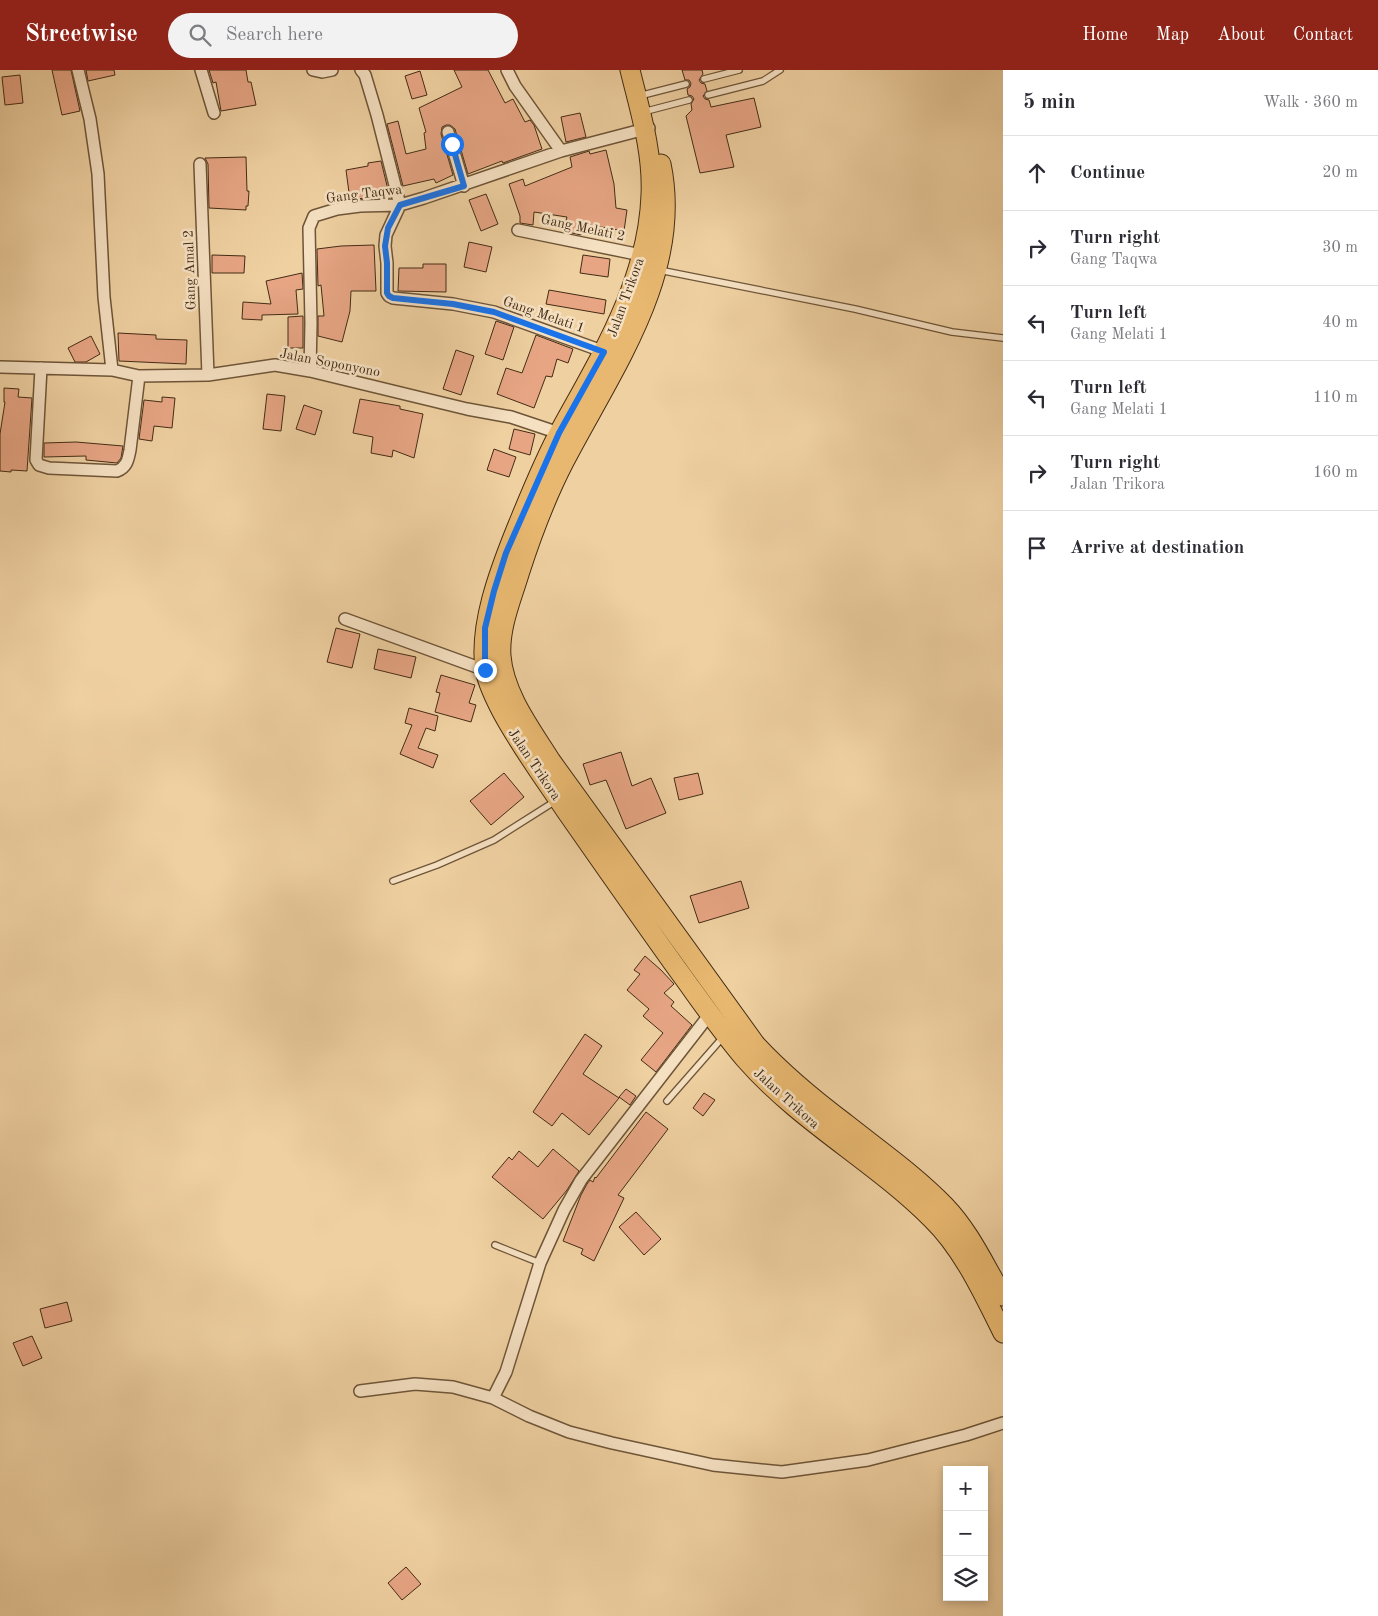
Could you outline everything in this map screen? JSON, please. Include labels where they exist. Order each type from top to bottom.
[{"type":"main road","name":"Jalan Trikora","points":[[630,70],[662,169],[665,196],[663,241],[657,270],[640,317],[612,375],[562,465],[544,505],[508,609],[501,656],[514,700],[528,725],[601,845],[710,1014],[744,1059],[779,1095],[878,1173],[933,1220],[953,1243],[1003,1333]]},
{"type":"main road","name":"Jalan Trikora","points":[[639,70],[651,166],[648,224],[641,255],[629,295],[604,352],[559,433],[506,553],[485,628],[485,670],[494,697],[513,733],[558,799],[601,845],[756,1045],[775,1066],[801,1089],[887,1155],[946,1207],[964,1230],[1003,1296]]},
{"type":"street","points":[[78,70],[90,119],[98,174],[104,296],[112,370]]},
{"type":"street","points":[[201,70],[214,113]]},
{"type":"street","points":[[313,70],[322,72],[332,70]]},
{"type":"street","points":[[361,70],[365,75],[378,115],[400,205]]},
{"type":"street","points":[[507,70],[515,86],[562,151]]},
{"type":"street","name":"Gang Taqwa","points":[[310,371],[311,322],[308,228],[314,216],[337,209],[360,206],[400,205],[464,186],[562,151],[645,112]]},
{"type":"street","points":[[448,132],[464,186]]},
{"type":"street","name":"Gang Amal 2","points":[[200,164],[208,375]]},
{"type":"street","name":"Gang Melati 1","points":[[400,205],[388,228],[385,246],[387,293],[389,296],[453,304],[494,312],[604,352]]},
{"type":"street","name":"Gang Melati 2","points":[[518,230],[641,255]]},
{"type":"street","name":"Jalan Soponyono","points":[[0,367],[112,370],[139,376],[208,375],[275,365],[310,371],[467,409],[511,417],[559,433]]},
{"type":"street","points":[[41,368],[36,460],[39,465],[50,468],[118,471],[123,469],[130,450],[139,376]]},
{"type":"street","points":[[345,619],[485,670]]},
{"type":"street","points":[[493,1398],[506,1372],[540,1263],[564,1210],[581,1180],[710,1014]]},
{"type":"street","points":[[360,1391],[415,1384],[453,1387],[493,1398],[529,1416],[578,1434],[713,1465],[782,1472],[868,1460],[966,1436],[1003,1423]]},
{"type":"lane","points":[[704,79],[739,70]]},
{"type":"lane","points":[[708,95],[763,81],[780,70]]},
{"type":"lane","points":[[645,112],[686,84]]},
{"type":"lane","points":[[645,112],[690,100]]},
{"type":"lane","points":[[657,270],[855,309],[952,332],[1003,338]]},
{"type":"lane","points":[[393,881],[438,865],[494,840],[558,799]]},
{"type":"lane","points":[[667,1101],[725,1034]]},
{"type":"lane","points":[[495,1245],[540,1263]]},
{"type":"building","points":[[52,70],[71,70],[80,111],[62,115]]},
{"type":"building","points":[[86,70],[114,70],[115,75],[88,81]]},
{"type":"building","points":[[209,70],[246,70],[248,82],[251,82],[256,105],[221,111],[216,82],[213,83]]},
{"type":"building","points":[[454,70],[488,70],[505,103],[513,99],[525,122],[530,120],[534,125],[542,149],[468,174],[455,129],[450,125],[446,125],[442,127],[441,134],[453,175],[436,183],[434,179],[403,186],[387,124],[398,121],[406,154],[426,149],[424,133],[426,132],[419,108],[462,87]]},
{"type":"building","points":[[682,70],[702,70],[703,74],[699,80],[705,84],[707,91],[703,96],[709,100],[711,107],[754,98],[761,127],[726,135],[734,167],[700,173],[686,116],[692,110],[691,104],[694,99],[688,95],[687,89],[691,83],[689,80],[685,80]]},
{"type":"building","points":[[420,71],[427,95],[412,99],[405,76]]},
{"type":"building","points":[[20,75],[23,103],[5,105],[2,77]]},
{"type":"building","points":[[580,113],[586,137],[566,142],[561,117]]},
{"type":"building","points":[[606,150],[614,184],[616,208],[627,210],[624,231],[584,224],[581,235],[563,231],[567,217],[534,212],[533,225],[520,223],[520,216],[509,184],[523,179],[525,186],[572,167],[570,157],[589,151],[590,154]]},
{"type":"building","points":[[246,157],[247,191],[249,191],[246,210],[209,208],[208,164],[205,158]]},
{"type":"building","points":[[381,161],[390,198],[373,197],[350,200],[346,170],[368,166],[368,163]]},
{"type":"building","points":[[486,194],[498,224],[481,231],[469,200]]},
{"type":"building","points":[[469,242],[492,247],[486,272],[464,267]]},
{"type":"building","points":[[374,245],[376,291],[351,291],[350,311],[342,342],[318,336],[318,316],[324,316],[321,285],[318,286],[317,249]]},
{"type":"building","points":[[212,255],[245,256],[244,273],[212,273]]},
{"type":"building","points":[[583,255],[610,259],[608,277],[580,273]]},
{"type":"building","points":[[423,264],[446,264],[446,292],[398,291],[399,268],[423,268]]},
{"type":"building","points":[[302,273],[303,289],[296,290],[298,314],[262,315],[262,320],[242,319],[243,302],[271,304],[266,281]]},
{"type":"building","points":[[549,290],[606,300],[604,314],[546,304]]},
{"type":"building","points":[[303,316],[303,348],[288,348],[288,317]]},
{"type":"building","points":[[496,321],[514,327],[503,360],[485,354]]},
{"type":"building","points":[[118,333],[156,335],[156,339],[187,340],[186,364],[119,361]]},
{"type":"building","points":[[536,335],[573,349],[568,363],[557,359],[552,377],[546,376],[534,408],[497,394],[506,368],[522,373]]},
{"type":"building","points":[[91,336],[100,354],[86,362],[75,362],[68,348]]},
{"type":"building","points":[[456,350],[474,356],[461,395],[443,389]]},
{"type":"building","points":[[4,388],[19,389],[18,397],[32,398],[27,471],[0,471],[0,434],[5,402]]},
{"type":"building","points":[[267,394],[285,396],[281,431],[263,429]]},
{"type":"building","points":[[162,397],[175,398],[172,428],[154,426],[152,441],[139,439],[144,400],[162,402]]},
{"type":"building","points":[[360,399],[400,406],[400,409],[423,414],[414,458],[393,450],[392,457],[371,453],[373,437],[353,433]]},
{"type":"building","points":[[304,405],[322,411],[315,435],[296,429]]},
{"type":"building","points":[[514,429],[535,434],[530,455],[509,449]]},
{"type":"building","points":[[76,442],[123,446],[121,458],[117,463],[86,460],[86,456],[44,457],[44,443]]},
{"type":"building","points":[[494,449],[516,457],[509,477],[487,470]]},
{"type":"building","points":[[336,628],[360,634],[352,668],[327,662]]},
{"type":"building","points":[[378,649],[416,657],[411,678],[374,669]]},
{"type":"building","points":[[441,675],[475,685],[469,703],[476,705],[471,722],[435,712],[440,693],[436,692]]},
{"type":"building","points":[[409,708],[438,716],[435,731],[426,728],[418,748],[438,755],[433,768],[400,754],[412,725],[405,723]]},
{"type":"building","points":[[621,752],[632,786],[651,778],[666,813],[626,829],[606,780],[590,785],[583,764]]},
{"type":"building","points":[[504,773],[524,797],[491,825],[470,801]]},
{"type":"building","points":[[698,773],[703,794],[679,800],[674,778]]},
{"type":"building","points":[[741,881],[749,908],[699,923],[690,896]]},
{"type":"building","points":[[645,956],[674,984],[664,993],[674,1002],[671,1006],[692,1025],[656,1072],[641,1060],[663,1033],[643,1016],[649,1009],[627,990],[640,974],[634,970]]},
{"type":"building","points":[[585,1034],[602,1046],[583,1074],[619,1098],[589,1135],[562,1113],[552,1126],[533,1112]]},
{"type":"building","points":[[626,1089],[636,1096],[630,1105],[619,1097]]},
{"type":"building","points":[[704,1093],[715,1100],[703,1116],[693,1108]]},
{"type":"building","points":[[646,1112],[668,1129],[618,1195],[624,1198],[594,1261],[581,1254],[583,1249],[563,1241],[587,1184],[590,1180],[593,1182]]},
{"type":"building","points":[[553,1149],[579,1171],[567,1190],[543,1219],[492,1177],[509,1157],[512,1160],[519,1151],[538,1167]]},
{"type":"building","points":[[636,1212],[661,1239],[644,1255],[619,1227]]},
{"type":"building","points":[[67,1302],[72,1321],[45,1328],[40,1309]]},
{"type":"building","points":[[32,1336],[42,1358],[23,1366],[13,1343]]},
{"type":"building","points":[[406,1567],[421,1584],[402,1600],[388,1583]]},
{"type":"route","points":[[452,144],[464,186],[400,205],[386,235],[387,293],[389,296],[453,304],[494,312],[604,352],[559,433],[506,553],[485,628],[485,670]]}]
